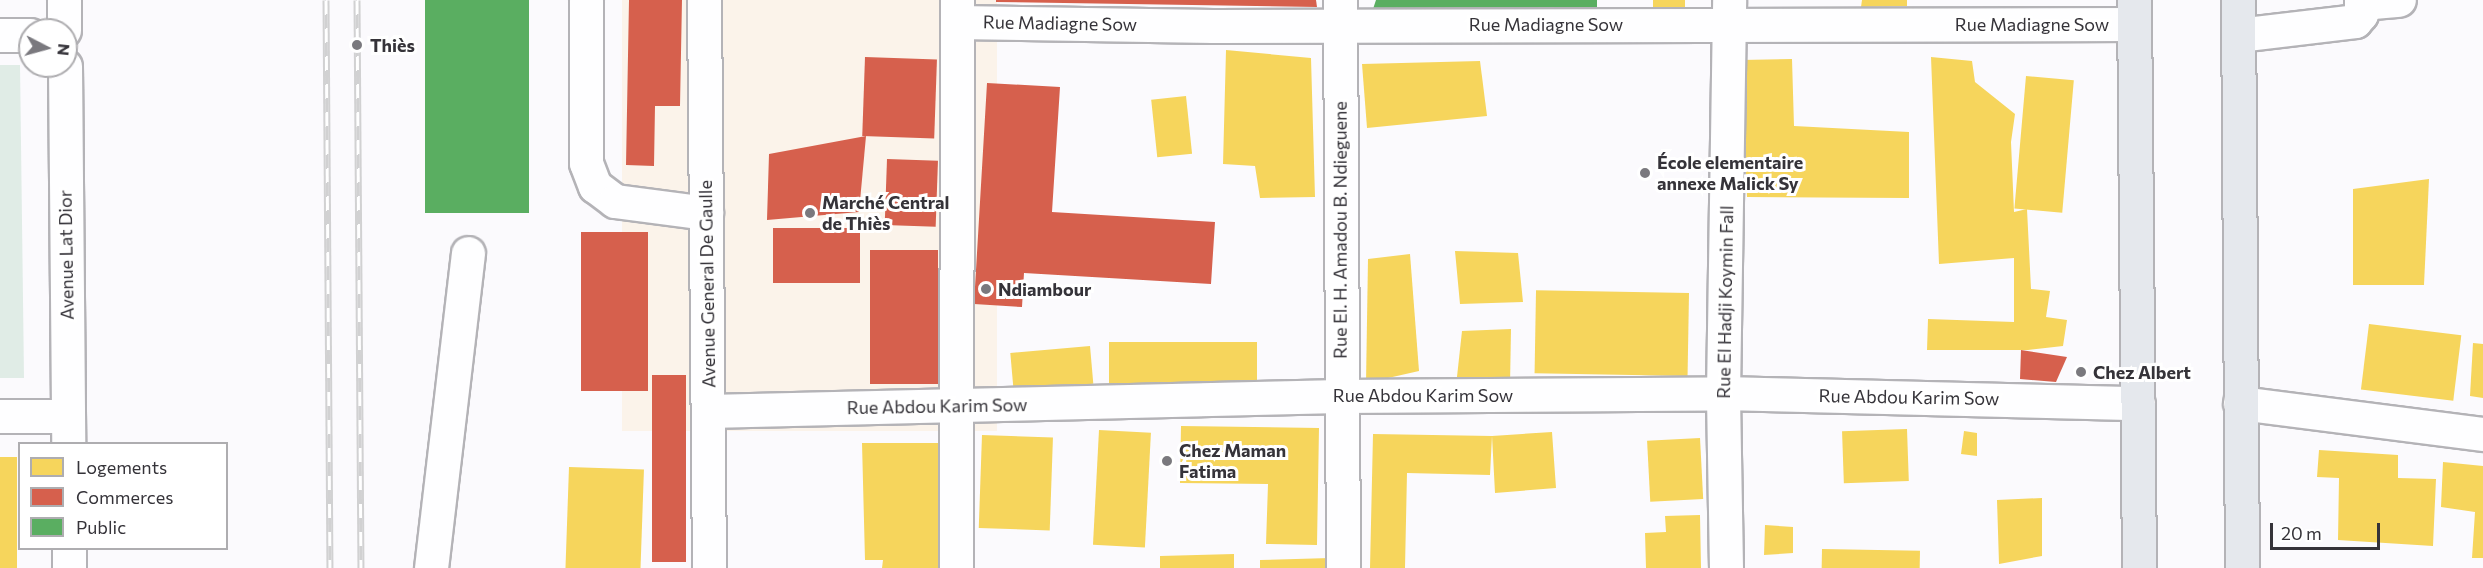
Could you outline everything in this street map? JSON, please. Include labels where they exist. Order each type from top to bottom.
[{"type":"main road","points":[[2238,0],[2242,568]]},
{"type":"main road","points":[[2134,12],[2139,568]]},
{"type":"street","points":[[64,0],[64,18]]},
{"type":"street","points":[[586,0],[586,163],[595,186],[615,201],[706,213]]},
{"type":"street","name":"Avenue General De Gaulle","points":[[704,0],[709,568]]},
{"type":"street","points":[[2238,35],[2355,21],[2361,14],[2361,2],[2400,0]]},
{"type":"street","points":[[956,568],[954,406],[957,11]]},
{"type":"street","name":"Rue Madiagne Sow","points":[[957,11],[2134,12]]},
{"type":"street","name":"Rue El Hadji Koymin Fall","points":[[1726,568],[1723,393],[1729,11]]},
{"type":"street","name":"Rue El. H. Amadou B. Ndieguene","points":[[1340,12],[1340,396],[1343,568]]},
{"type":"street","points":[[0,35],[18,35]]},
{"type":"street","name":"Avenue Lat Dior","points":[[64,78],[68,430]]},
{"type":"street","points":[[430,568],[468,254]]},
{"type":"street","name":"Rue Abdou Karim Sow","points":[[708,411],[1340,396],[1723,393],[2138,403]]},
{"type":"street","points":[[2240,403],[2483,435]]},
{"type":"street","points":[[0,416],[68,430]]},
{"type":"street","points":[[69,550],[69,568]]},
{"type":"shaded area","name":"Marché Central de Thiès","points":[[622,0],[997,0],[997,431],[622,431]]},
{"type":"shaded area","points":[[0,65],[18,65],[18,78],[20,78],[24,378],[0,378]]},
{"type":"building: Logements","points":[[1653,0],[1685,0],[1685,8],[1653,8]]},
{"type":"building: Logements","points":[[1862,0],[1907,0],[1907,6],[1861,7]]},
{"type":"building: Logements","points":[[1226,50],[1311,58],[1315,197],[1260,198],[1255,166],[1223,164]]},
{"type":"building: Logements","points":[[1931,57],[1972,61],[1975,82],[2015,114],[2011,142],[2014,212],[2027,209],[2031,289],[2050,291],[2046,317],[2067,320],[2063,346],[2028,350],[1927,350],[1928,319],[2014,322],[2014,258],[1939,264]]},
{"type":"building: Logements","points":[[1792,59],[1794,126],[1909,132],[1909,198],[1747,197],[1741,60]]},
{"type":"building: Logements","points":[[1480,61],[1487,116],[1367,128],[1362,64]]},
{"type":"building: Logements","points":[[2026,76],[2074,80],[2062,213],[2014,208]]},
{"type":"building: Logements","points":[[1186,96],[1192,154],[1157,157],[1151,100]]},
{"type":"building: Logements","points":[[2429,179],[2424,285],[2353,285],[2353,189]]},
{"type":"building: Logements","points":[[1455,251],[1518,253],[1523,302],[1460,304]]},
{"type":"building: Logements","points":[[1410,254],[1419,371],[1366,383],[1368,259]]},
{"type":"building: Logements","points":[[1536,290],[1689,293],[1688,376],[1535,373]]},
{"type":"building: Logements","points":[[2369,324],[2461,335],[2453,401],[2361,390]]},
{"type":"building: Logements","points":[[1511,329],[1510,385],[1456,386],[1462,331]]},
{"type":"building: Logements","points":[[1109,342],[1257,342],[1257,388],[1109,388]]},
{"type":"building: Logements","points":[[2473,343],[2483,344],[2483,398],[2470,396]]},
{"type":"building: Logements","points":[[1090,346],[1093,384],[1014,391],[1010,353]]},
{"type":"building: Logements","points":[[1181,426],[1319,428],[1317,545],[1266,544],[1268,484],[1180,483]]},
{"type":"building: Logements","points":[[1907,429],[1909,481],[1844,483],[1842,431]]},
{"type":"building: Logements","points":[[1099,430],[1151,433],[1145,548],[1093,545]]},
{"type":"building: Logements","points":[[1964,431],[1977,433],[1977,456],[1961,454]]},
{"type":"building: Logements","points":[[1552,432],[1556,488],[1495,493],[1492,436]]},
{"type":"building: Logements","points":[[1373,434],[1492,436],[1490,475],[1407,473],[1405,568],[1370,568]]},
{"type":"building: Logements","points":[[982,435],[1053,437],[1050,530],[979,528]]},
{"type":"building: Logements","points":[[1700,438],[1703,499],[1650,502],[1647,441]]},
{"type":"building: Logements","points":[[862,443],[940,443],[942,568],[882,568],[883,560],[865,560]]},
{"type":"building: Logements","points":[[2319,450],[2398,455],[2398,478],[2436,479],[2433,546],[2338,540],[2339,478],[2317,477]]},
{"type":"building: Logements","points":[[0,457],[17,457],[17,568],[0,568]]},
{"type":"building: Logements","points":[[2443,462],[2483,466],[2483,558],[2472,558],[2475,512],[2441,507]]},
{"type":"building: Logements","points":[[569,467],[644,470],[641,568],[565,568]]},
{"type":"building: Logements","points":[[2042,498],[2042,556],[1999,564],[1997,500]]},
{"type":"building: Logements","points":[[1700,515],[1701,568],[1646,568],[1645,533],[1666,532],[1665,516]]},
{"type":"building: Logements","points":[[1765,525],[1793,527],[1793,553],[1764,555]]},
{"type":"building: Logements","points":[[1822,549],[1920,551],[1920,568],[1822,568]]},
{"type":"building: Logements","points":[[1234,554],[1234,568],[1160,568],[1160,556]]},
{"type":"building: Logements","points":[[1330,558],[1330,568],[1260,568],[1260,560]]},
{"type":"building: Commerces","points":[[629,0],[682,0],[680,106],[655,106],[654,166],[626,165]]},
{"type":"building: Commerces","points":[[996,0],[1316,0],[1317,7],[996,2]]},
{"type":"building: Commerces","points":[[865,57],[937,60],[934,138],[862,136]]},
{"type":"building: Commerces","points":[[987,83],[1060,87],[1052,212],[1215,222],[1211,284],[1024,273],[1022,307],[974,304]]},
{"type":"building: Commerces","points":[[866,136],[859,212],[767,220],[769,154]]},
{"type":"building: Commerces","points":[[887,159],[938,161],[936,227],[885,225]]},
{"type":"building: Commerces","points":[[773,228],[860,228],[860,283],[773,283]]},
{"type":"building: Commerces","points":[[581,232],[648,232],[648,391],[581,391]]},
{"type":"building: Commerces","points":[[870,250],[938,250],[938,384],[870,384]]},
{"type":"building: Commerces","points":[[2021,350],[2067,357],[2056,382],[2020,379]]},
{"type":"building: Commerces","points":[[652,375],[686,375],[686,562],[652,562]]},
{"type":"building: Public","points":[[425,0],[529,0],[529,213],[425,213]]},
{"type":"building: Public","points":[[1376,0],[1597,0],[1597,8],[1372,12]]},
{"type":"railway","points":[[326,0],[330,568]]},
{"type":"railway","points":[[357,0],[361,568]]},
{"type":"place","name":"Thiès","points":[[357,45]]},
{"type":"place","name":"École elementaire annexe Malick Sy","points":[[1645,173]]},
{"type":"place","name":"Marché Central de Thiès","points":[[810,213]]},
{"type":"place","name":"Ndiambour","points":[[986,289]]},
{"type":"place","name":"Chez Albert","points":[[2081,372]]},
{"type":"place","name":"Chez Maman Fatima","points":[[1167,461]]}]
